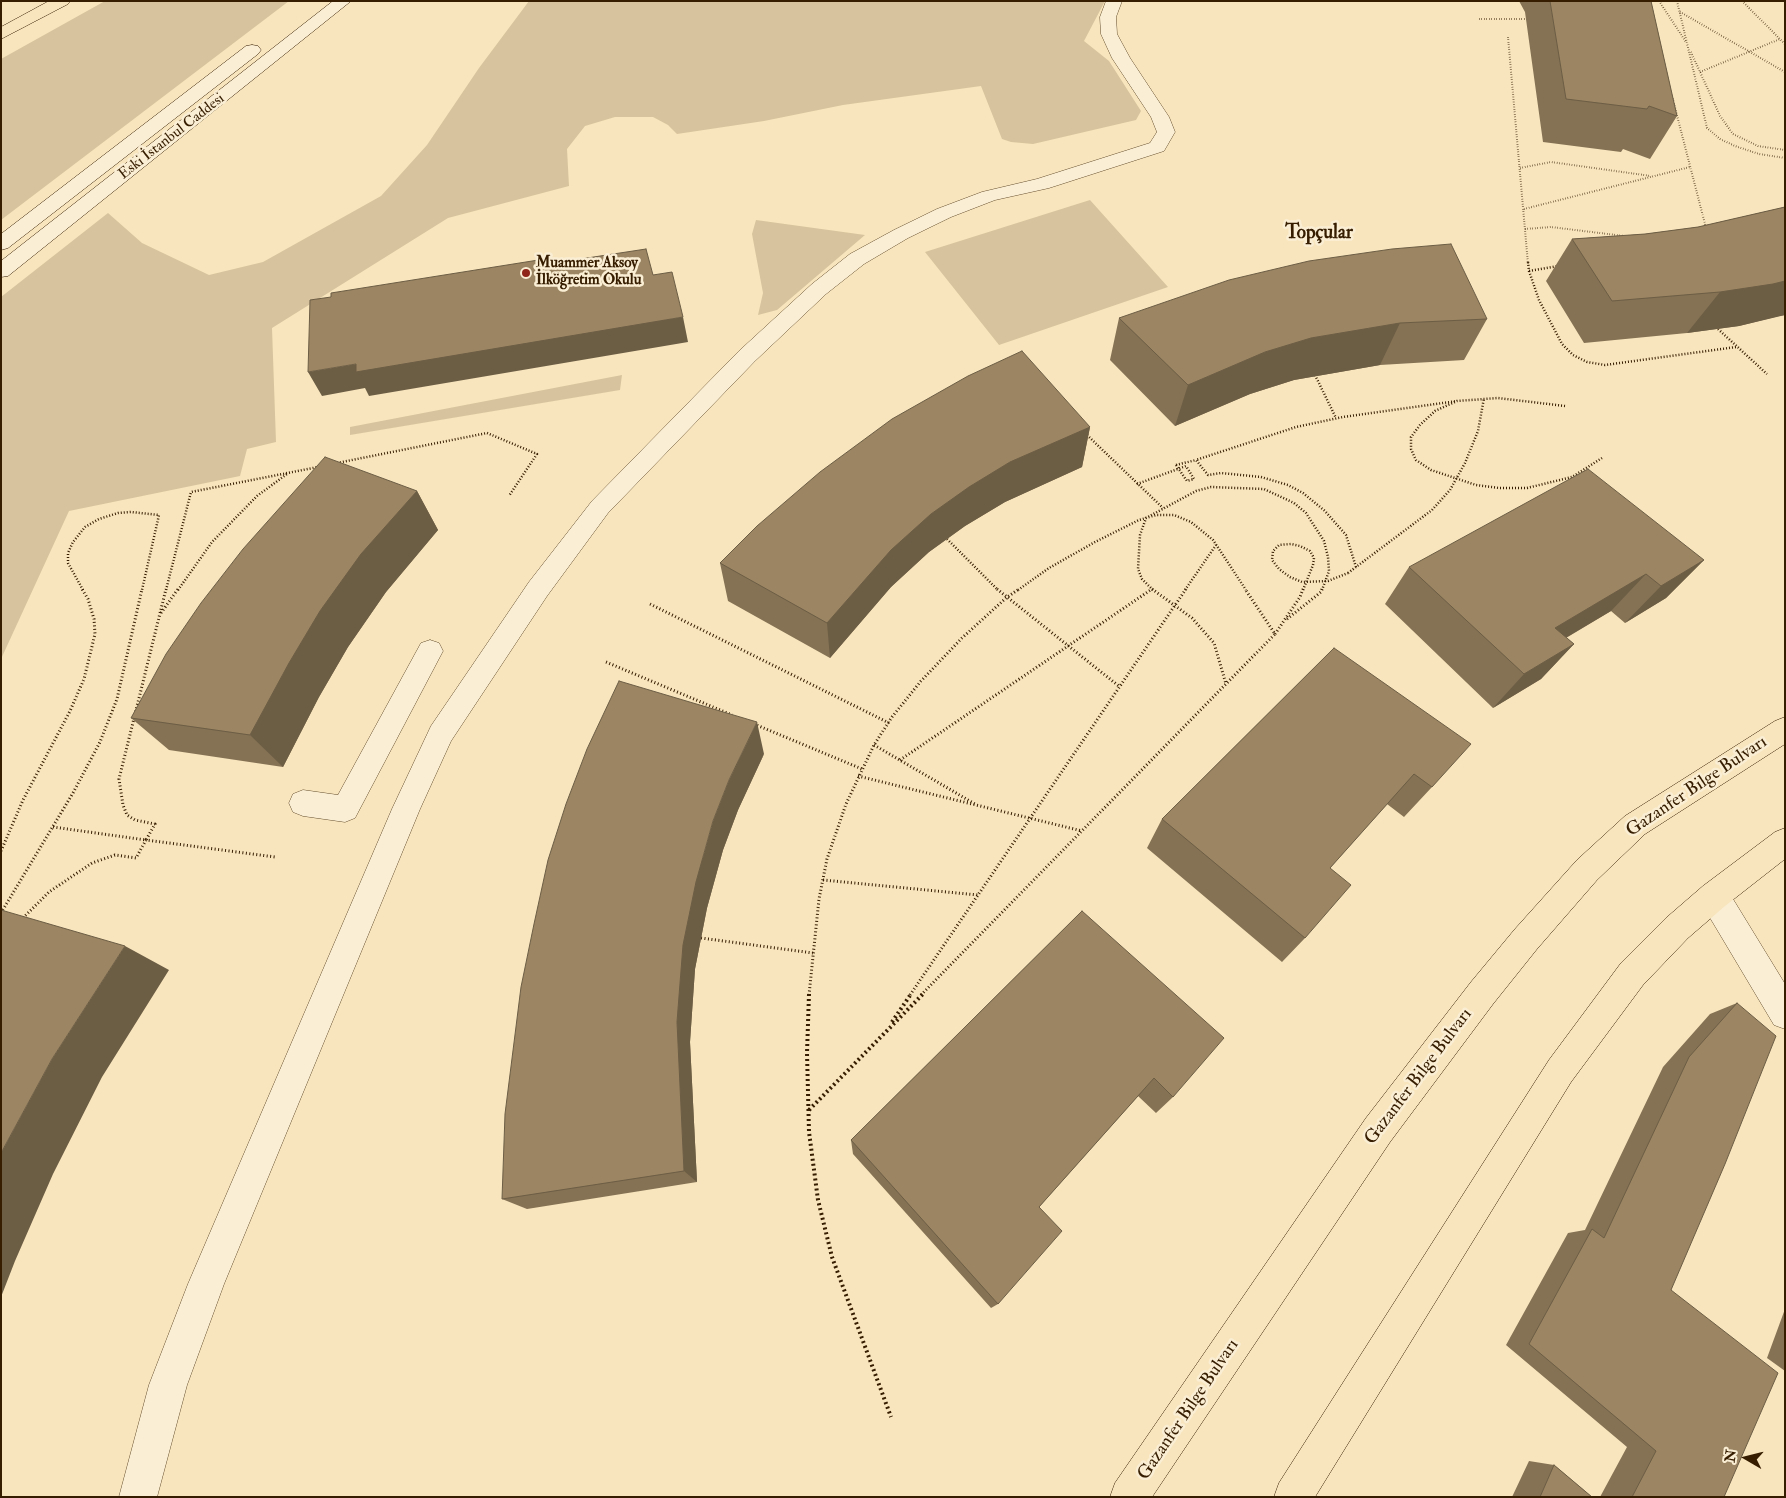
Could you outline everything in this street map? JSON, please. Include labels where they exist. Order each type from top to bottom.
[{"type":"main road","points":[[1,34],[62,1]]},
{"type":"main road","name":"Gazanfer Bilge Bulvarı","points":[[1130,1497],[1378,1130],[1482,993],[1526,939],[1587,870],[1635,825],[1785,729]]},
{"type":"main road","points":[[1293,1497],[1560,1071],[1632,974],[1677,928],[1714,896],[1785,841]]},
{"type":"street","name":"Eski İstanbul Caddesi","points":[[1,272],[343,1]]},
{"type":"street","points":[[138,1497],[168,1385],[206,1284],[406,808],[441,734],[538,589],[600,507],[747,356],[819,289],[865,255],[901,234],[944,214],[989,196],[1042,184],[1157,147],[1166,132],[1160,117],[1121,58],[1109,34],[1108,18],[1114,1]]},
{"type":"street","name":"Eski İstanbul Caddesi","points":[[1,244],[267,38]]},
{"type":"street","points":[[303,803],[345,809],[430,652]]},
{"type":"street","points":[[1714,896],[1785,1014]]},
{"type":"path","points":[[1659,1],[1688,45],[1720,116],[1733,134],[1758,146],[1785,150]]},
{"type":"path","points":[[1677,1],[1707,128],[1720,139],[1735,146],[1759,154],[1785,158]]},
{"type":"path","points":[[1742,1],[1785,44]]},
{"type":"path","points":[[1680,12],[1785,72]]},
{"type":"path","points":[[1479,19],[1528,19]]},
{"type":"path","points":[[1508,37],[1529,271],[1539,300],[1562,344],[1572,355],[1587,362],[1605,365],[1736,347]]},
{"type":"path","points":[[1700,72],[1780,39]]},
{"type":"path","points":[[1671,90],[1706,231]]},
{"type":"path","points":[[1668,114],[1678,116]]},
{"type":"path","points":[[1520,168],[1551,162],[1654,176]]},
{"type":"path","points":[[1524,209],[1690,167]]},
{"type":"path","points":[[1525,229],[1551,227],[1629,237]]},
{"type":"path","points":[[1529,271],[1558,266]]},
{"type":"path","points":[[1718,329],[1767,374]]},
{"type":"path","points":[[1314,375],[1336,418]]},
{"type":"path","points":[[809,1110],[1275,634],[1300,597],[1313,565],[1314,558],[1310,551],[1291,544],[1279,545],[1273,551],[1272,560],[1278,569],[1302,582],[1316,583],[1328,581],[1348,573],[1432,510],[1450,490],[1478,431],[1484,398]]},
{"type":"path","points":[[1137,484],[1186,466],[1194,479],[1187,481],[1176,465],[1296,427],[1336,418],[1484,398],[1565,406]]},
{"type":"path","points":[[1457,401],[1435,411],[1420,425],[1411,437],[1410,449],[1416,460],[1431,470],[1456,480],[1499,488],[1527,488],[1572,478],[1602,458]]},
{"type":"path","points":[[1083,431],[1163,508]]},
{"type":"path","points":[[336,463],[486,433],[537,454],[509,496]]},
{"type":"path","points":[[1196,460],[1208,475],[1221,473],[1261,477],[1288,485],[1302,493],[1325,511],[1346,535],[1356,567]]},
{"type":"path","points":[[17,923],[49,892],[92,863],[115,855],[136,858],[155,824],[135,820],[127,815],[123,805],[119,779],[191,492],[326,465]]},
{"type":"path","points":[[159,616],[212,542],[257,496],[289,473]]},
{"type":"path","points":[[891,1417],[832,1257],[818,1200],[809,1132],[807,1024],[809,986],[819,899],[830,849],[858,776],[888,723],[921,681],[962,638],[1006,598],[1049,568],[1095,542],[1146,518],[1196,491],[1211,487],[1230,486],[1264,490],[1294,503],[1306,513],[1324,541],[1329,571],[1321,592],[1287,618]]},
{"type":"path","points":[[1,851],[22,800],[70,711],[84,679],[92,653],[95,634],[94,619],[88,599],[68,562],[68,553],[73,542],[85,527],[99,519],[118,513],[131,512],[159,515],[117,699],[100,742],[53,827],[1,913]]},
{"type":"path","points":[[1146,518],[1156,515],[1174,515],[1191,522],[1216,546],[1275,634]]},
{"type":"path","points":[[1146,518],[1140,535],[1138,569],[1142,579],[1152,589],[1192,618],[1214,642],[1226,684]]},
{"type":"path","points":[[947,540],[1006,598],[1120,687]]},
{"type":"path","points":[[886,1031],[1216,546]]},
{"type":"path","points":[[900,760],[1152,589]]},
{"type":"path","points":[[650,604],[888,723]]},
{"type":"path","points":[[606,662],[734,716]]},
{"type":"path","points":[[752,723],[862,769]]},
{"type":"path","points":[[874,745],[980,807]]},
{"type":"path","points":[[858,776],[1082,831]]},
{"type":"path","points":[[53,827],[274,856]]},
{"type":"path","points":[[823,880],[978,895]]},
{"type":"path","points":[[701,938],[813,953]]},
{"type":"shaded area","points":[[105,1],[289,1],[1,220],[1,59]]},
{"type":"shaded area","points":[[529,1],[1105,1],[1084,41],[1109,61],[1141,111],[1136,120],[1033,144],[1011,142],[1002,139],[981,86],[843,105],[764,121],[677,134],[668,125],[653,117],[615,117],[585,126],[567,149],[569,186],[448,218],[272,328],[276,442],[247,449],[240,476],[69,511],[1,659],[1,297],[108,213],[142,243],[209,275],[263,262],[381,196],[427,145],[479,68]]},
{"type":"shaded area","points":[[1090,200],[1168,287],[999,345],[925,252]]},
{"type":"shaded area","points":[[756,220],[865,235],[777,310],[758,315],[763,293],[752,234]]},
{"type":"shaded area","points":[[622,375],[620,390],[350,435],[350,427]]},
{"type":"building","points":[[1550,1],[1651,1],[1677,116],[1649,106],[1647,109],[1566,99]]},
{"type":"building","points":[[1785,207],[1785,281],[1720,292],[1612,301],[1572,239],[1645,234],[1698,227]]},
{"type":"building","points":[[1451,244],[1487,319],[1400,323],[1311,338],[1265,352],[1188,385],[1119,318],[1229,280],[1309,261],[1392,249]]},
{"type":"building","points":[[646,249],[653,275],[672,272],[683,317],[356,372],[356,364],[308,372],[310,300],[331,297],[331,293],[551,258],[548,264]]},
{"type":"building","points":[[1022,351],[1090,427],[1010,462],[969,487],[931,514],[891,550],[827,623],[720,563],[757,526],[820,472],[892,419],[968,376]]},
{"type":"building","points":[[325,457],[417,491],[361,554],[320,611],[250,735],[131,718],[166,654],[201,603],[243,549]]},
{"type":"building","points":[[1588,469],[1704,560],[1661,586],[1646,574],[1555,628],[1574,644],[1524,674],[1409,567]]},
{"type":"building","points":[[1334,648],[1471,744],[1432,787],[1414,774],[1330,868],[1351,885],[1305,938],[1162,819]]},
{"type":"building","points":[[619,681],[757,722],[729,780],[713,821],[696,882],[683,945],[677,1022],[684,1171],[502,1199],[505,1114],[521,987],[548,860],[566,804],[587,749]]},
{"type":"building","points":[[1,910],[125,946],[52,1059],[1,1153]]},
{"type":"building","points":[[1082,911],[1224,1038],[1173,1097],[1154,1078],[1039,1207],[1062,1231],[998,1304],[851,1140]]},
{"type":"building","points":[[1737,1003],[1776,1036],[1725,1164],[1671,1290],[1778,1373],[1724,1497],[1632,1497],[1656,1451],[1529,1344],[1592,1229],[1604,1238],[1689,1057]]},
{"type":"building","points":[[1554,1465],[1592,1497],[1540,1497]]},
{"type":"place","name":"Muammer Aksoy İlköğretim Okulu","points":[[526,273]]},
{"type":"district","name":"Topçular","points":[[1319,234]]}]
